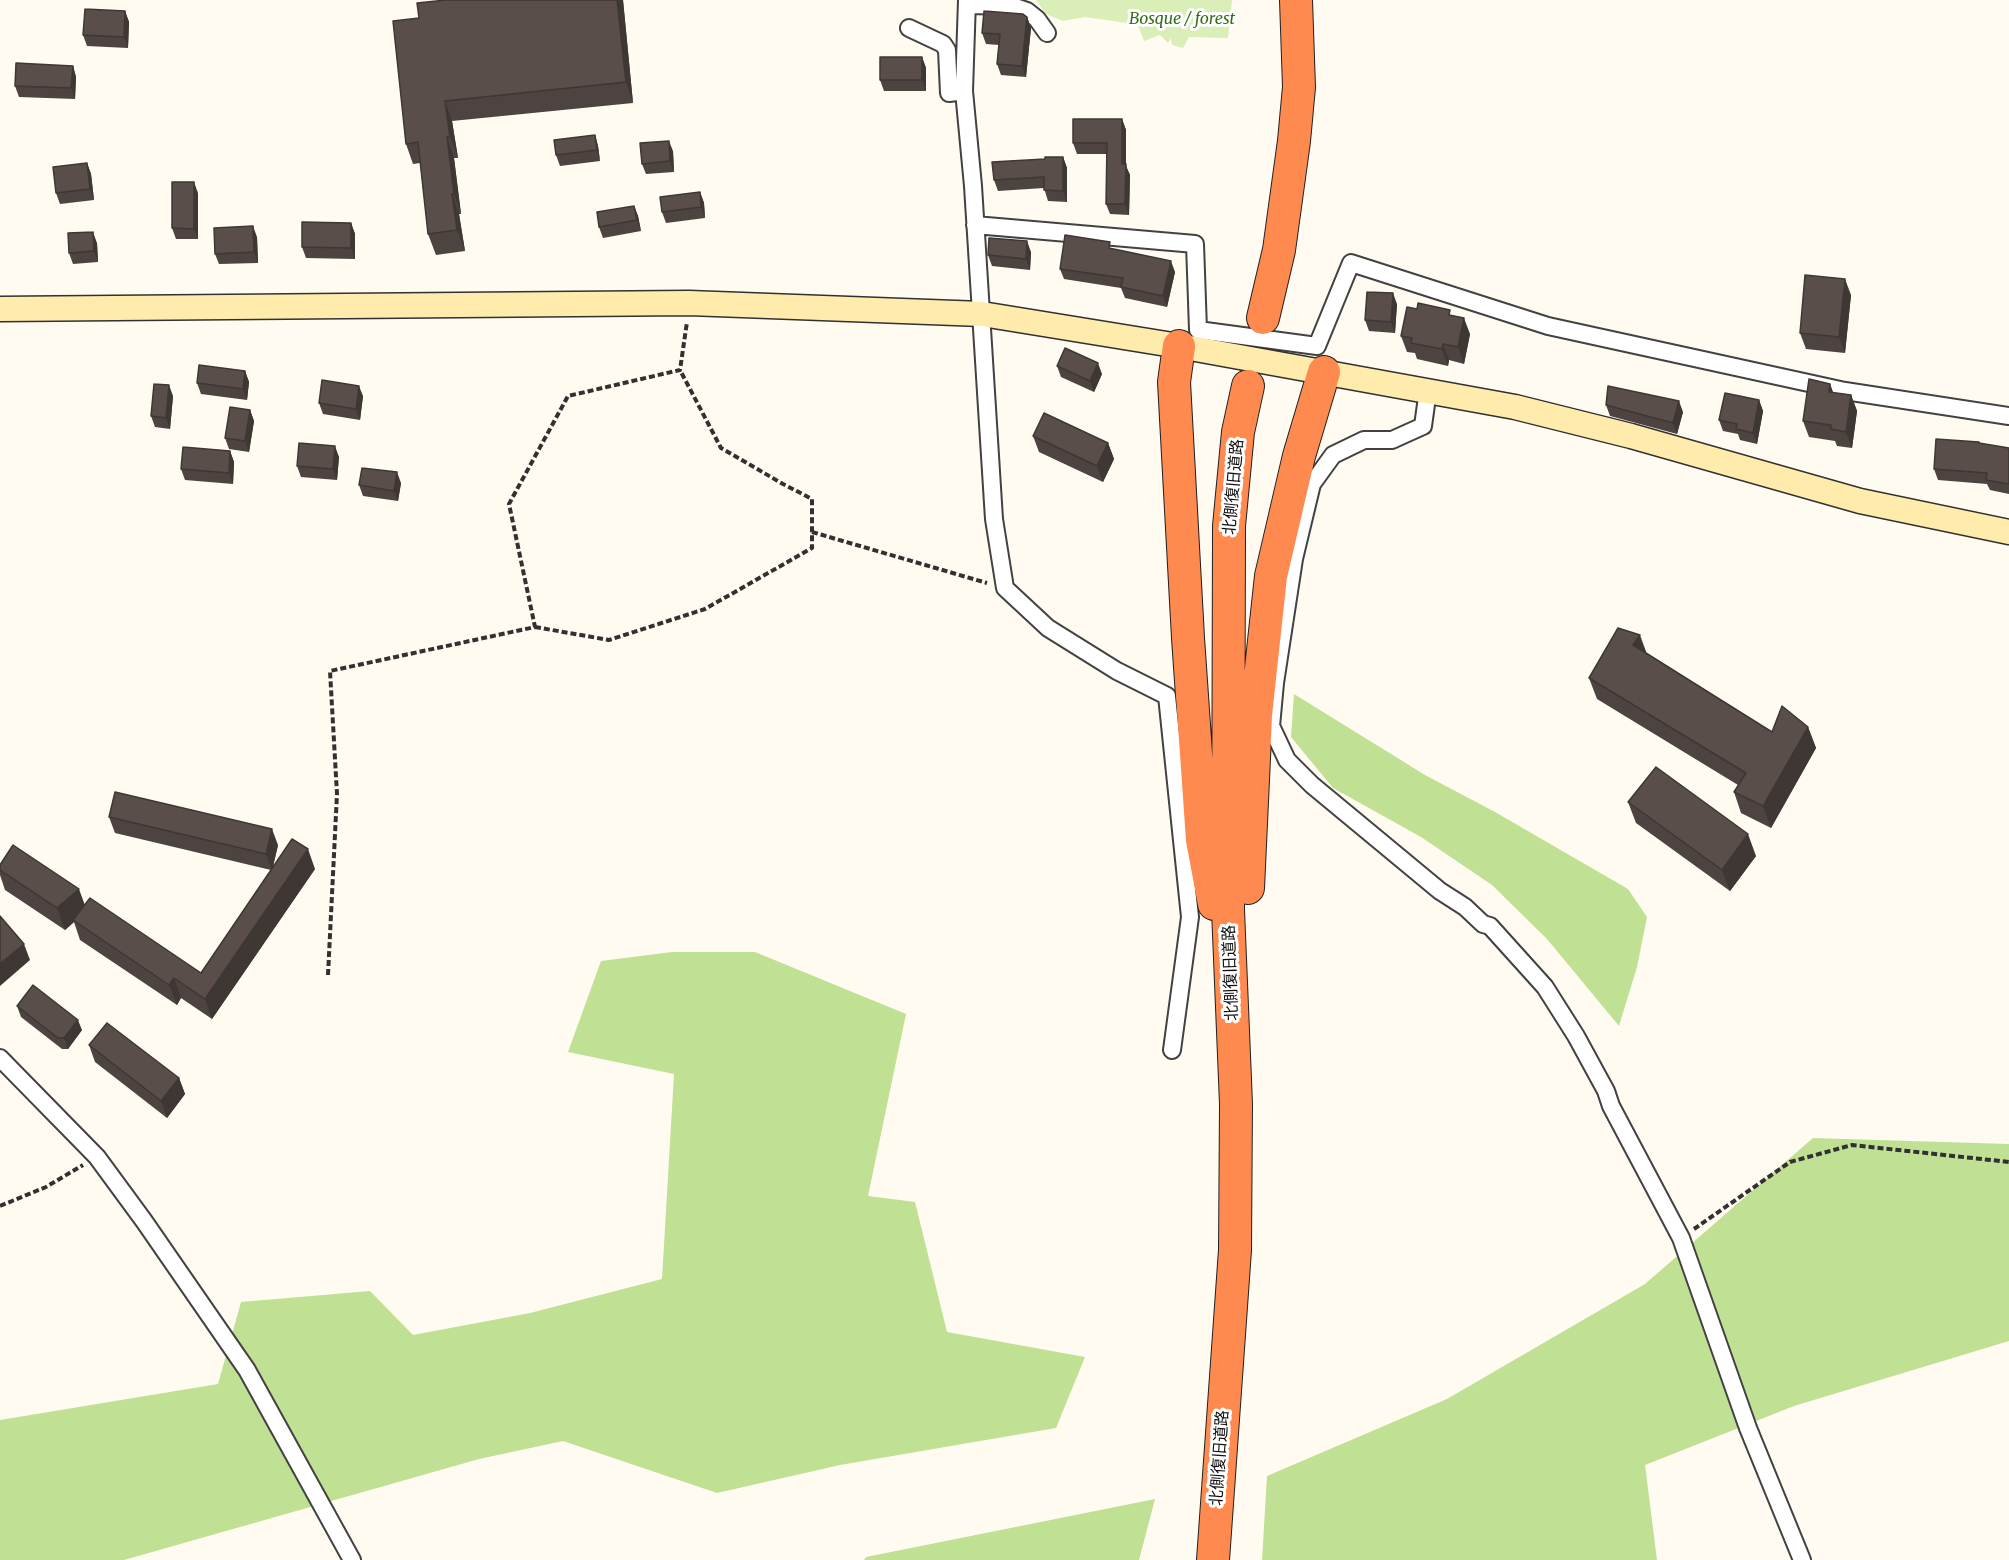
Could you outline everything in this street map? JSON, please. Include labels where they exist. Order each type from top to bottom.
[{"type":"highway","points":[[1263,318],[1279,250],[1294,141],[1299,87],[1296,0]]},
{"type":"highway","points":[[1179,346],[1174,382],[1202,840],[1232,996]]},
{"type":"highway","points":[[1232,996],[1248,901],[1256,716],[1271,576],[1299,456],[1324,372]]},
{"type":"highway","name":"北側復旧道路","points":[[1213,1560],[1235,1250],[1236,1104],[1228,898],[1229,526],[1238,432],[1248,386]]},
{"type":"street","points":[[1047,33],[1027,11],[1012,6],[967,2],[964,91],[982,314],[994,519],[1005,588],[1048,628],[1117,671],[1167,696],[1190,917],[1173,1050]]},
{"type":"street","points":[[909,28],[943,44],[947,50],[949,93],[964,91]]},
{"type":"street","points":[[975,225],[1195,244],[1198,330],[1317,346],[1351,263],[1548,326],[1845,391],[2009,416]]},
{"type":"street","points":[[0,309],[689,303],[982,314],[1179,346],[1515,407],[1631,436],[1860,501],[2009,532]]},
{"type":"street","points":[[1428,390],[1423,426],[1392,440],[1364,440],[1333,455],[1312,484],[1294,560],[1275,683],[1271,726],[1287,760],[1312,785],[1440,891],[1465,907],[1483,924],[1490,926],[1545,987],[1576,1036],[1681,1238],[1748,1428],[1802,1560]]},
{"type":"street","points":[[0,1058],[97,1157],[247,1370],[352,1560]]},
{"type":"path","points":[[328,975],[337,794],[330,671],[535,627],[609,640],[705,609],[812,548],[812,499],[722,448],[680,370],[689,303]]},
{"type":"path","points":[[535,627],[509,504],[568,396],[680,370]]},
{"type":"path","points":[[812,532],[1005,588]]},
{"type":"path","points":[[1681,1238],[1791,1162],[1852,1145],[2009,1162]]},
{"type":"path","points":[[0,1206],[46,1187],[97,1157]]},
{"type":"green space","name":"Bosque / forest","points":[[1036,0],[1232,0],[1228,38],[1189,37],[1183,48],[1172,45],[1171,38],[1168,43],[1160,35],[1144,41],[1135,18],[1127,23],[1085,17],[1063,21],[1046,14]]},
{"type":"green space","points":[[1294,694],[1425,775],[1495,812],[1628,889],[1647,917],[1637,967],[1619,1026],[1547,939],[1492,885],[1421,837],[1333,788],[1291,737]]},
{"type":"green space","points":[[672,952],[755,952],[906,1014],[868,1196],[915,1202],[947,1332],[1085,1357],[1056,1428],[840,1465],[717,1493],[563,1441],[479,1459],[124,1560],[0,1560],[0,1420],[218,1384],[241,1302],[370,1291],[413,1335],[530,1313],[662,1279],[674,1074],[568,1052],[601,961]]},
{"type":"green space","points":[[1813,1138],[2009,1144],[2009,1341],[1794,1406],[1645,1465],[1657,1560],[1262,1560],[1267,1476],[1447,1399],[1645,1284]]},
{"type":"green space","points":[[1155,1499],[1139,1560],[864,1560],[866,1557]]},
{"type":"building","points":[[446,0],[617,0],[626,82],[445,101],[457,230],[428,234],[418,142],[406,144],[393,21],[419,18],[417,3]]},
{"type":"building","points":[[85,9],[125,11],[124,37],[83,35]]},
{"type":"building","points":[[984,11],[1023,14],[1027,17],[1022,66],[997,64],[1000,34],[982,33]]},
{"type":"building","points":[[880,57],[922,57],[922,80],[880,80]]},
{"type":"building","points":[[16,63],[73,66],[71,88],[15,86]]},
{"type":"building","points":[[1073,119],[1122,119],[1122,164],[1126,164],[1125,204],[1106,204],[1107,143],[1073,143]]},
{"type":"building","points":[[595,135],[597,150],[556,155],[554,140]]},
{"type":"building","points":[[669,141],[670,161],[642,164],[640,143]]},
{"type":"building","points":[[1045,157],[1063,157],[1063,191],[1044,190],[1044,177],[994,180],[992,162],[1045,159]]},
{"type":"building","points":[[87,163],[90,189],[56,193],[53,167]]},
{"type":"building","points":[[172,182],[194,182],[194,229],[172,228]]},
{"type":"building","points":[[700,192],[701,207],[662,212],[660,197]]},
{"type":"building","points":[[634,206],[637,220],[599,227],[597,212]]},
{"type":"building","points":[[302,222],[351,223],[351,248],[302,247]]},
{"type":"building","points":[[253,226],[254,252],[215,254],[214,228]]},
{"type":"building","points":[[93,232],[94,251],[69,253],[68,233]]},
{"type":"building","points":[[1065,235],[1110,242],[1109,248],[1171,261],[1163,296],[1121,287],[1123,278],[1060,269]]},
{"type":"building","points":[[989,238],[1027,241],[1026,259],[988,255]]},
{"type":"building","points":[[1805,275],[1845,279],[1839,337],[1800,333]]},
{"type":"building","points":[[1367,292],[1393,293],[1391,322],[1365,320]]},
{"type":"building","points":[[1418,303],[1450,310],[1449,315],[1464,318],[1458,347],[1443,344],[1442,349],[1411,343],[1412,338],[1401,336],[1407,307],[1417,309]]},
{"type":"building","points":[[1065,348],[1098,363],[1090,381],[1057,366]]},
{"type":"building","points":[[199,365],[245,371],[243,389],[197,383]]},
{"type":"building","points":[[1809,379],[1830,384],[1829,392],[1851,395],[1846,432],[1831,429],[1831,425],[1803,421]]},
{"type":"building","points":[[322,380],[359,386],[356,409],[319,403]]},
{"type":"building","points":[[154,384],[169,385],[166,418],[151,416]]},
{"type":"building","points":[[1608,386],[1679,401],[1673,423],[1606,405]]},
{"type":"building","points":[[1725,393],[1759,400],[1753,433],[1736,429],[1737,424],[1719,420]]},
{"type":"building","points":[[230,407],[250,410],[245,441],[225,438]]},
{"type":"building","points":[[1044,413],[1108,443],[1097,466],[1033,436]]},
{"type":"building","points":[[1936,439],[1979,442],[2009,448],[2009,484],[1986,480],[1987,473],[1934,469]]},
{"type":"building","points":[[299,443],[335,446],[333,469],[297,466]]},
{"type":"building","points":[[183,447],[230,451],[229,473],[181,469]]},
{"type":"building","points":[[362,468],[397,472],[394,491],[359,485]]},
{"type":"building","points":[[1618,628],[1640,635],[1633,645],[1772,732],[1782,706],[1808,727],[1763,806],[1734,792],[1746,773],[1589,678]]},
{"type":"building","points":[[1656,767],[1748,834],[1722,870],[1628,802]]},
{"type":"building","points":[[115,792],[272,829],[266,854],[109,817]]},
{"type":"building","points":[[292,839],[308,849],[205,999],[174,978],[169,985],[73,920],[90,898],[201,973]]},
{"type":"building","points":[[13,845],[79,889],[57,908],[0,870],[0,865]]},
{"type":"building","points":[[0,916],[24,944],[0,964]]},
{"type":"building","points":[[33,985],[78,1020],[64,1038],[58,1038],[17,1006]]},
{"type":"building","points":[[107,1023],[179,1078],[161,1101],[89,1045]]}]
